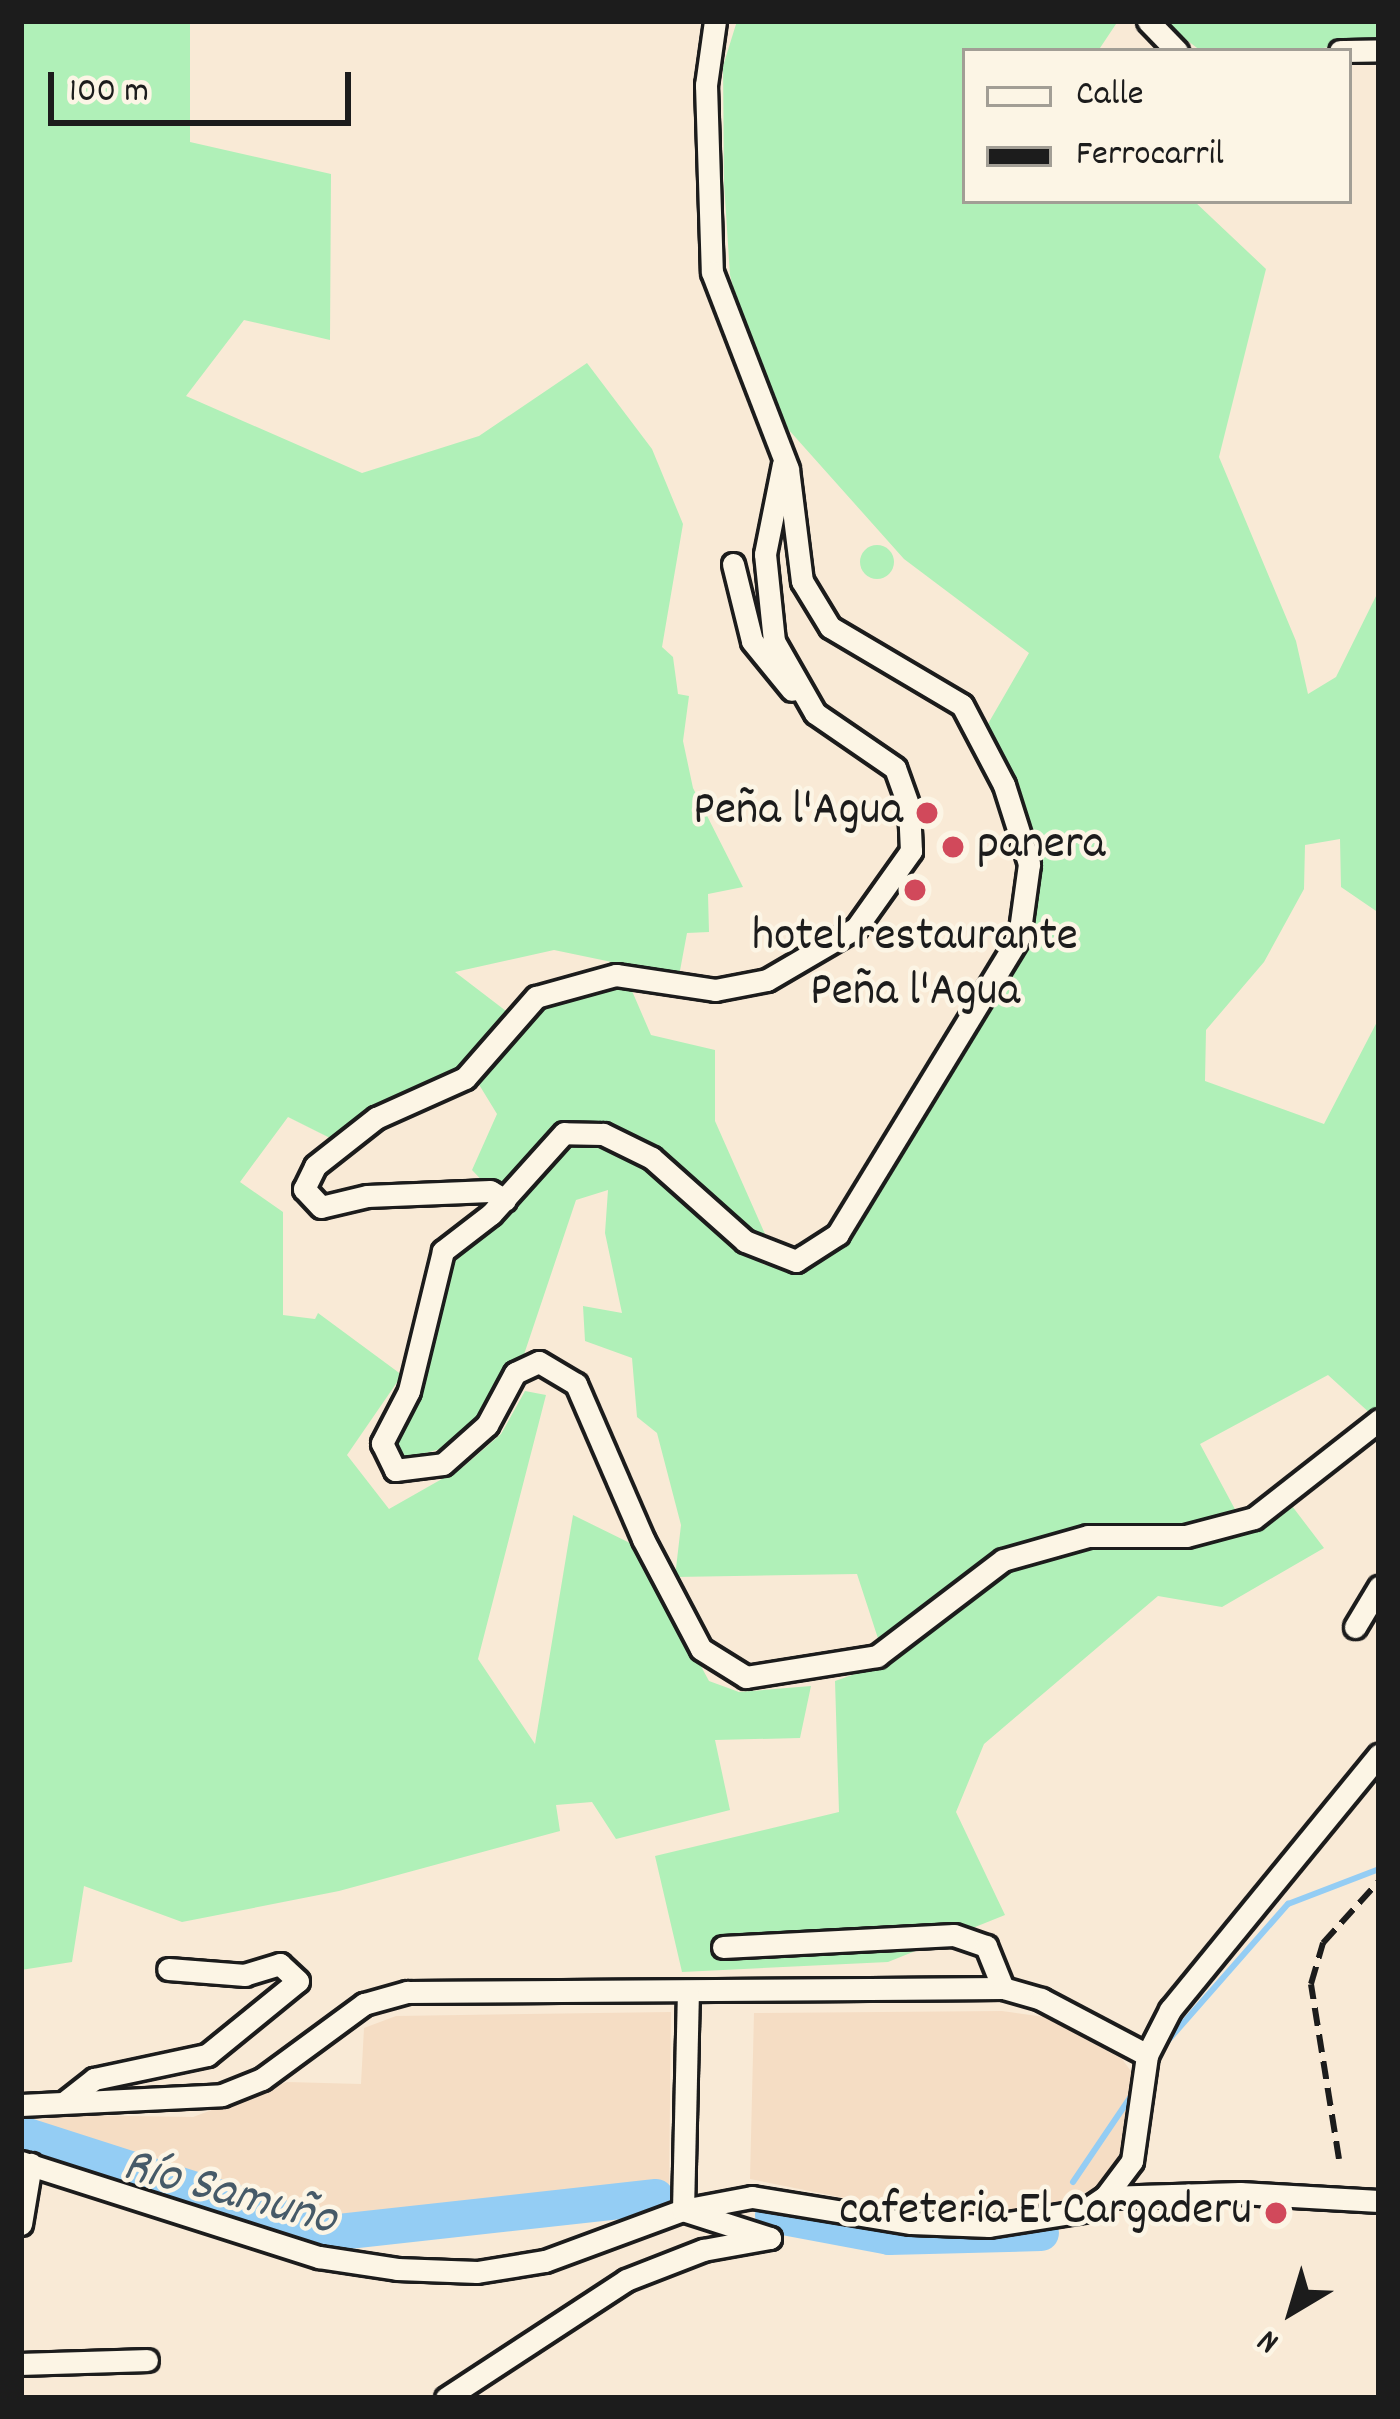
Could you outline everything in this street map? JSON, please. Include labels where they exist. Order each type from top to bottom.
[{"type":"street","points":[[715,21],[706,106],[712,272],[784,461],[802,581],[830,627],[962,705],[1004,784],[1029,865],[1019,937],[838,1234],[796,1261],[745,1241],[652,1158],[603,1134],[564,1133],[505,1199],[443,1251],[410,1391],[382,1443],[395,1470],[443,1464],[487,1425],[514,1372],[539,1362],[576,1384],[643,1539],[701,1649],[746,1678],[878,1656],[1003,1560],[1088,1536],[1186,1536],[1253,1518],[1379,1420]]},
{"type":"street","points":[[1148,21],[1174,48]]},
{"type":"street","points":[[784,461],[767,532],[766,598],[774,641],[802,698]]},
{"type":"street","points":[[505,1199],[490,1191],[367,1196],[320,1207],[304,1189],[315,1166],[376,1118],[464,1078],[536,997],[588,978],[632,974],[716,990],[750,986],[856,928],[910,851],[909,807],[895,768],[828,726],[759,656],[733,564]]},
{"type":"street","points":[[1355,1628],[1379,1587]]},
{"type":"street","points":[[1105,2198],[1139,2139],[1148,2055],[1170,2010],[1379,1754]]},
{"type":"street","points":[[724,1947],[954,1934],[986,1946],[1003,1988]]},
{"type":"street","points":[[66,2101],[94,2078],[207,2055],[298,1981],[280,1964],[245,1975],[168,1970]]},
{"type":"street","points":[[21,2105],[222,2095],[262,2079],[364,2004],[407,1992],[1003,1988],[1041,1999],[1148,2055]]},
{"type":"street","points":[[683,2210],[688,1992]]},
{"type":"street","points":[[21,2224],[26,2163],[319,2257],[397,2269],[477,2272],[545,2261],[683,2210],[788,2199],[911,2223],[989,2226],[1050,2220],[1105,2198],[1240,2193],[1379,2201]]},
{"type":"street","points":[[446,2398],[626,2280],[703,2250],[770,2238],[683,2210]]},
{"type":"street","points":[[21,2364],[148,2360]]},
{"type":"shaded area","points":[[1002,2011],[1045,2017],[1122,2059],[1136,2078],[1125,2144],[1102,2184],[1059,2205],[980,2215],[909,2211],[750,2179],[754,2013]]},
{"type":"shaded area","points":[[671,2012],[669,2190],[333,2227],[21,2124],[66,2115],[193,2117],[287,2082],[361,2084],[364,2028],[396,2016]]},
{"type":"green space","points":[[21,21],[190,21],[190,142],[331,174],[330,340],[244,320],[186,396],[362,473],[479,436],[587,363],[652,449],[683,524],[662,647],[673,657],[678,694],[689,696],[683,741],[693,788],[743,887],[708,894],[709,932],[687,933],[679,976],[554,950],[455,972],[506,1011],[629,984],[651,1035],[715,1050],[715,1121],[765,1234],[736,1250],[765,1265],[799,1268],[849,1235],[1027,941],[1042,875],[985,729],[1029,653],[904,559],[788,429],[744,330],[730,275],[723,66],[737,21],[1118,21],[1100,48],[962,48],[962,204],[1197,204],[1266,269],[1219,457],[1296,641],[1308,694],[1336,677],[1379,590],[1379,913],[1341,887],[1340,839],[1305,845],[1304,889],[1264,962],[1206,1030],[1205,1081],[1324,1124],[1379,1018],[1379,1408],[1372,1415],[1328,1375],[1200,1444],[1245,1528],[1292,1506],[1324,1548],[1222,1607],[1158,1596],[984,1744],[956,1812],[1005,1915],[888,1962],[682,1972],[655,1856],[839,1812],[835,1681],[886,1663],[857,1574],[675,1577],[681,1525],[657,1433],[637,1417],[632,1358],[585,1341],[583,1306],[622,1313],[605,1233],[608,1190],[576,1200],[507,1405],[444,1448],[400,1460],[392,1443],[450,1255],[512,1212],[472,1170],[497,1114],[464,1060],[440,1083],[389,1098],[330,1138],[288,1117],[240,1182],[283,1212],[283,1315],[315,1319],[318,1313],[402,1375],[347,1455],[389,1509],[463,1467],[501,1434],[525,1391],[546,1395],[478,1659],[535,1744],[573,1515],[636,1546],[709,1681],[739,1692],[811,1686],[800,1738],[715,1740],[730,1810],[616,1839],[592,1802],[556,1805],[560,1831],[339,1891],[182,1922],[84,1886],[72,1962],[21,1970]]},
{"type":"green space","points":[[1162,21],[1379,21],[1379,37],[1323,48],[1197,48]]},
{"type":"green space","points":[[877,545],[889,550],[894,562],[889,574],[877,579],[865,574],[860,562],[865,550]]},
{"type":"waterway","points":[[1164,2045],[1288,1904],[1379,1869]]},
{"type":"waterway","points":[[1073,2182],[1132,2095]]},
{"type":"waterway","name":"Río Samuño","points":[[21,2134],[330,2233],[656,2197]]},
{"type":"waterway","name":"Río Samuño","points":[[773,2215],[889,2237],[1041,2233]]},
{"type":"railway","points":[[1339,2159],[1311,1984],[1323,1943],[1379,1881]]},
{"type":"place","name":"Peña l'Agua","points":[[927,813]]},
{"type":"place","name":"panera","points":[[953,847]]},
{"type":"place","name":"hotel restaurante Peña l'Agua","points":[[915,890]]},
{"type":"place","name":"cafeteria El Cargaderu","points":[[1276,2213]]}]
